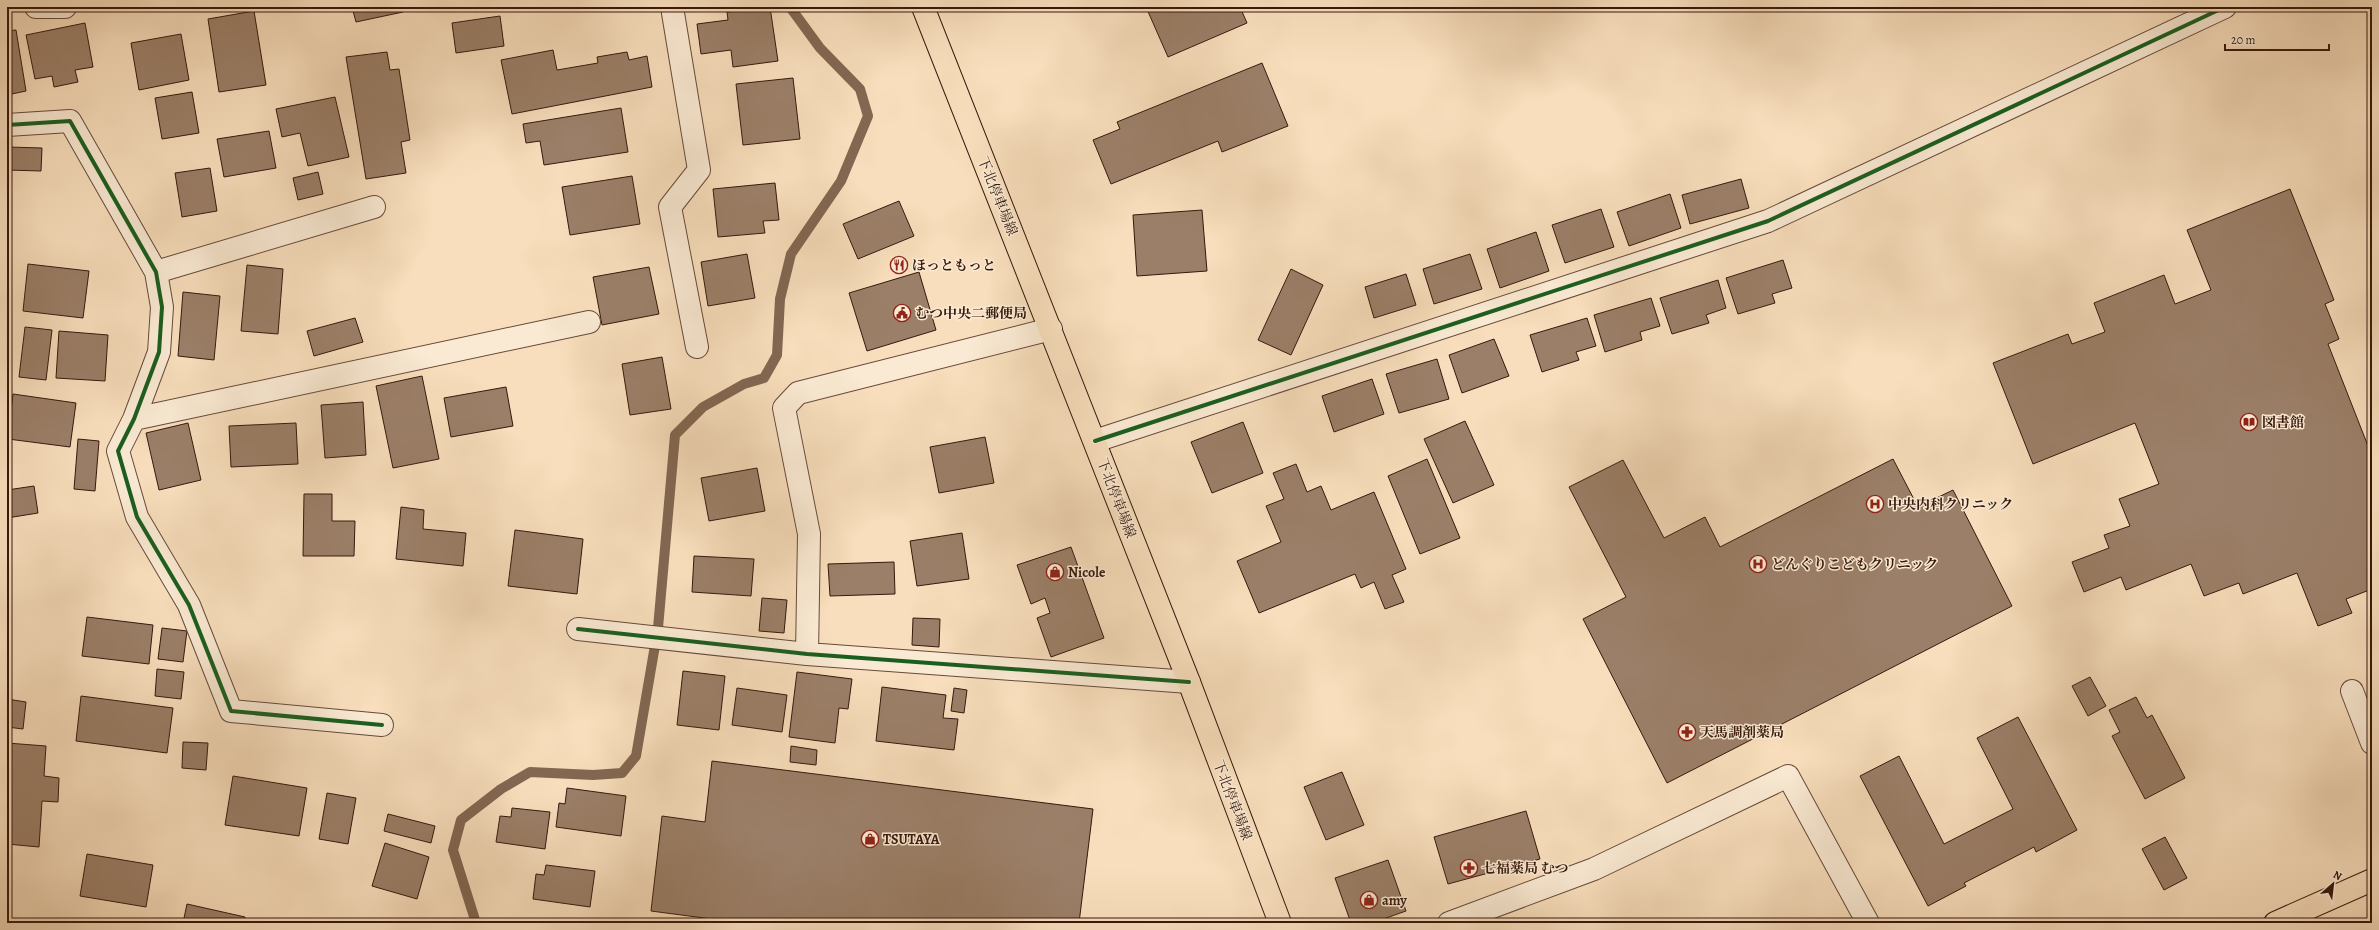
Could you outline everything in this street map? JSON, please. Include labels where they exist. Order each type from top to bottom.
[{"type":"main road","name":"下北停車場線","points":[[923,7],[1189,682],[1280,923]]},
{"type":"main road","points":[[2275,923],[2372,880]]},
{"type":"street","points":[[36,7],[65,7]]},
{"type":"street","points":[[672,7],[700,170],[670,207],[697,347]]},
{"type":"street","points":[[1095,441],[1768,221],[2225,7]]},
{"type":"street","points":[[7,125],[70,121],[156,272],[162,307],[159,352],[134,419],[118,451],[137,518],[189,605],[231,710],[382,725]]},
{"type":"street","points":[[156,272],[374,207]]},
{"type":"street","points":[[134,419],[589,322]]},
{"type":"street","points":[[807,654],[809,534],[784,408],[798,393],[1051,330]]},
{"type":"street","points":[[578,629],[807,654],[1189,682]]},
{"type":"street","points":[[2352,691],[2372,743]]},
{"type":"street","points":[[1449,923],[1594,869],[1788,776],[1868,923]]},
{"type":"building","points":[[352,7],[402,7],[403,12],[356,22]]},
{"type":"building","points":[[449,7],[458,7],[456,11]]},
{"type":"building","points":[[467,7],[479,7],[476,12]]},
{"type":"building","points":[[770,7],[778,61],[733,67],[731,50],[701,54],[697,24],[728,20],[727,12]]},
{"type":"building","points":[[1146,7],[1240,7],[1247,23],[1168,57]]},
{"type":"building","points":[[254,11],[266,85],[219,92],[208,19]]},
{"type":"building","points":[[500,16],[504,46],[456,53],[452,23]]},
{"type":"building","points":[[85,23],[93,67],[75,70],[78,82],[54,87],[52,76],[35,79],[26,35]]},
{"type":"building","points":[[16,30],[26,91],[7,95],[7,31]]},
{"type":"building","points":[[181,34],[189,80],[139,90],[131,43]]},
{"type":"building","points":[[553,50],[557,70],[598,63],[597,57],[627,52],[629,60],[647,56],[652,87],[512,114],[501,60]]},
{"type":"building","points":[[387,52],[390,70],[399,69],[410,140],[401,142],[406,173],[366,179],[346,57]]},
{"type":"building","points":[[1262,63],[1288,126],[1222,152],[1218,141],[1111,184],[1093,140],[1120,129],[1117,122]]},
{"type":"building","points":[[793,78],[800,139],[743,145],[736,84]]},
{"type":"building","points":[[192,92],[199,133],[162,139],[155,98]]},
{"type":"building","points":[[335,97],[349,157],[308,166],[300,133],[282,137],[276,109]]},
{"type":"building","points":[[621,108],[628,152],[544,165],[540,141],[526,143],[523,124]]},
{"type":"building","points":[[269,131],[276,168],[224,177],[217,139]]},
{"type":"building","points":[[7,147],[42,148],[41,171],[7,170]]},
{"type":"building","points":[[210,168],[217,211],[182,217],[175,173]]},
{"type":"building","points":[[318,172],[323,194],[298,200],[293,178]]},
{"type":"building","points":[[632,176],[640,224],[570,235],[562,187]]},
{"type":"building","points":[[1741,179],[1749,208],[1690,224],[1682,195]]},
{"type":"building","points":[[775,183],[779,220],[763,221],[765,233],[718,237],[713,189]]},
{"type":"building","points":[[2290,189],[2334,300],[2325,304],[2339,339],[2328,344],[2368,446],[2372,444],[2372,589],[2346,599],[2352,613],[2318,626],[2297,573],[2243,594],[2239,583],[2204,596],[2191,564],[2126,590],[2121,577],[2084,592],[2072,562],[2109,548],[2104,535],[2130,526],[2119,499],[2159,484],[2135,423],[2033,464],[1993,363],[2068,334],[2072,344],[2105,332],[2094,303],[2164,275],[2175,304],[2211,290],[2187,230]]},
{"type":"building","points":[[1670,194],[1681,228],[1629,246],[1617,212]]},
{"type":"building","points":[[899,201],[914,236],[858,259],[843,224]]},
{"type":"building","points":[[1601,209],[1614,247],[1565,263],[1552,225]]},
{"type":"building","points":[[1202,210],[1207,271],[1137,276],[1133,215]]},
{"type":"building","points":[[1536,232],[1549,271],[1500,288],[1487,249]]},
{"type":"building","points":[[747,254],[755,298],[708,306],[701,262]]},
{"type":"building","points":[[1470,254],[1482,289],[1434,304],[1423,269]]},
{"type":"building","points":[[1783,260],[1792,288],[1772,294],[1775,303],[1738,314],[1726,278]]},
{"type":"building","points":[[28,264],[89,271],[83,318],[23,311]]},
{"type":"building","points":[[247,265],[283,269],[278,334],[241,331]]},
{"type":"building","points":[[649,267],[659,314],[602,325],[593,277]]},
{"type":"building","points":[[1291,269],[1323,285],[1291,355],[1258,340]]},
{"type":"building","points":[[919,272],[936,330],[867,351],[849,293]]},
{"type":"building","points":[[1406,274],[1416,305],[1374,318],[1365,287]]},
{"type":"building","points":[[1718,280],[1726,308],[1706,315],[1709,323],[1672,334],[1660,298]]},
{"type":"building","points":[[183,292],[220,296],[214,360],[178,356]]},
{"type":"building","points":[[1651,298],[1660,326],[1640,332],[1642,340],[1605,352],[1594,315]]},
{"type":"building","points":[[355,318],[363,342],[314,356],[307,331]]},
{"type":"building","points":[[1587,318],[1596,346],[1576,352],[1579,360],[1542,372],[1530,335]]},
{"type":"building","points":[[25,327],[52,330],[46,380],[19,377]]},
{"type":"building","points":[[59,331],[108,335],[105,381],[56,378]]},
{"type":"building","points":[[1494,339],[1509,376],[1462,393],[1449,355]]},
{"type":"building","points":[[662,357],[671,409],[630,415],[622,364]]},
{"type":"building","points":[[1437,359],[1449,399],[1399,413],[1386,374]]},
{"type":"building","points":[[422,376],[439,459],[393,468],[376,386]]},
{"type":"building","points":[[1372,379],[1384,414],[1334,432],[1322,396]]},
{"type":"building","points":[[506,387],[513,426],[451,437],[444,398]]},
{"type":"building","points":[[13,394],[76,403],[70,447],[8,439]]},
{"type":"building","points":[[363,402],[366,455],[325,458],[321,405]]},
{"type":"building","points":[[1465,421],[1494,485],[1453,503],[1424,439]]},
{"type":"building","points":[[1243,422],[1263,473],[1212,493],[1191,442]]},
{"type":"building","points":[[188,423],[201,480],[159,490],[146,433]]},
{"type":"building","points":[[296,423],[298,464],[231,467],[229,426]]},
{"type":"building","points":[[985,437],[994,483],[939,493],[930,447]]},
{"type":"building","points":[[78,439],[99,441],[95,491],[74,489]]},
{"type":"building","points":[[1427,459],[1460,538],[1420,554],[1388,476]]},
{"type":"building","points":[[1893,459],[1918,507],[1953,490],[2012,606],[1667,783],[1583,619],[1626,597],[1569,487],[1623,460],[1664,538],[1705,517],[1720,547]]},
{"type":"building","points":[[1296,464],[1307,492],[1321,486],[1331,510],[1374,492],[1406,569],[1392,575],[1404,602],[1385,609],[1374,582],[1361,588],[1355,574],[1259,613],[1237,561],[1281,542],[1266,506],[1284,499],[1273,473]]},
{"type":"building","points":[[757,468],[765,511],[709,521],[701,478]]},
{"type":"building","points":[[34,486],[38,513],[7,518],[7,490]]},
{"type":"building","points":[[304,494],[332,494],[332,521],[355,521],[354,556],[303,556]]},
{"type":"building","points":[[401,507],[424,510],[423,529],[466,533],[463,566],[396,559]]},
{"type":"building","points":[[515,530],[583,539],[577,594],[508,586]]},
{"type":"building","points":[[962,533],[969,579],[917,586],[910,541]]},
{"type":"building","points":[[1071,547],[1104,638],[1051,657],[1037,618],[1050,613],[1045,598],[1031,604],[1017,565]]},
{"type":"building","points":[[694,556],[754,559],[751,596],[692,592]]},
{"type":"building","points":[[894,562],[895,594],[830,596],[828,564]]},
{"type":"building","points":[[762,598],[787,600],[784,633],[759,631]]},
{"type":"building","points":[[87,617],[153,625],[149,664],[82,656]]},
{"type":"building","points":[[913,618],[940,619],[939,647],[912,645]]},
{"type":"building","points":[[162,628],[187,631],[183,662],[158,659]]},
{"type":"building","points":[[157,669],[184,672],[181,699],[155,696]]},
{"type":"building","points":[[683,671],[725,676],[719,730],[677,725]]},
{"type":"building","points":[[797,672],[852,679],[848,709],[839,708],[835,743],[789,737]]},
{"type":"building","points":[[2090,677],[2106,706],[2088,716],[2072,686]]},
{"type":"building","points":[[882,687],[946,695],[943,718],[958,719],[954,750],[876,741]]},
{"type":"building","points":[[737,688],[787,695],[782,732],[732,725]]},
{"type":"building","points":[[954,688],[967,690],[964,713],[951,711]]},
{"type":"building","points":[[81,696],[173,708],[167,753],[76,741]]},
{"type":"building","points":[[2136,697],[2147,718],[2152,715],[2185,778],[2145,799],[2112,736],[2120,732],[2109,710]]},
{"type":"building","points":[[7,699],[26,702],[23,729],[7,727]]},
{"type":"building","points":[[2018,717],[2077,830],[2036,852],[2034,847],[1964,883],[1966,886],[1928,906],[1860,776],[1899,756],[1944,844],[2013,809],[1977,738]]},
{"type":"building","points":[[183,742],[208,743],[206,770],[182,768]]},
{"type":"building","points":[[7,743],[46,746],[44,776],[59,778],[58,802],[42,801],[39,847],[7,844]]},
{"type":"building","points":[[791,746],[817,750],[816,765],[790,762]]},
{"type":"building","points":[[712,761],[1093,809],[1079,923],[742,923],[651,911],[662,816],[705,822]]},
{"type":"building","points":[[1342,772],[1364,825],[1326,840],[1304,787]]},
{"type":"building","points":[[233,776],[307,788],[299,836],[225,825]]},
{"type":"building","points":[[567,788],[626,796],[621,836],[556,827],[559,803],[565,804]]},
{"type":"building","points":[[327,793],[356,798],[348,844],[319,839]]},
{"type":"building","points":[[512,808],[550,812],[545,849],[496,842],[500,816],[511,817]]},
{"type":"building","points":[[1526,811],[1540,859],[1448,884],[1434,837]]},
{"type":"building","points":[[388,814],[435,826],[431,843],[384,831]]},
{"type":"building","points":[[2165,837],[2187,878],[2164,890],[2142,849]]},
{"type":"building","points":[[385,843],[429,857],[417,899],[372,886]]},
{"type":"building","points":[[87,854],[153,865],[146,907],[80,896]]},
{"type":"building","points":[[1388,860],[1406,911],[1372,923],[1351,923],[1335,878]]},
{"type":"building","points":[[546,865],[595,871],[590,907],[533,899],[536,874],[544,875]]},
{"type":"building","points":[[187,904],[245,917],[244,923],[183,923]]},
{"type":"waterway","points":[[476,923],[453,850],[461,820],[501,789],[530,772],[593,775],[622,773],[636,756],[658,628],[675,435],[703,407],[744,384],[764,378],[777,355],[780,299],[791,254],[841,181],[868,116],[860,89],[820,48],[790,7]]},
{"type":"cycle path","points":[[1095,441],[1768,221],[2225,7]]},
{"type":"cycle path","points":[[7,125],[70,121],[156,272],[162,307],[159,352],[134,419],[118,451],[137,517],[189,605],[231,711],[382,725]]},
{"type":"cycle path","points":[[578,629],[807,654],[1189,682]]},
{"type":"place","name":"ほっともっと","points":[[899,265]]},
{"type":"place","name":"むつ中央二郵便局","points":[[902,313]]},
{"type":"place","name":"図書館","points":[[2249,422]]},
{"type":"place","name":"中央内科クリニック","points":[[1875,504]]},
{"type":"place","name":"どんぐりこどもクリニック","points":[[1758,564]]},
{"type":"place","name":"Nicole","points":[[1055,572]]},
{"type":"place","name":"天馬調剤薬局","points":[[1687,732]]},
{"type":"place","name":"TSUTAYA","points":[[870,839]]},
{"type":"place","name":"七福薬局 むつ","points":[[1469,868]]},
{"type":"place","name":"amy","points":[[1369,900]]}]
